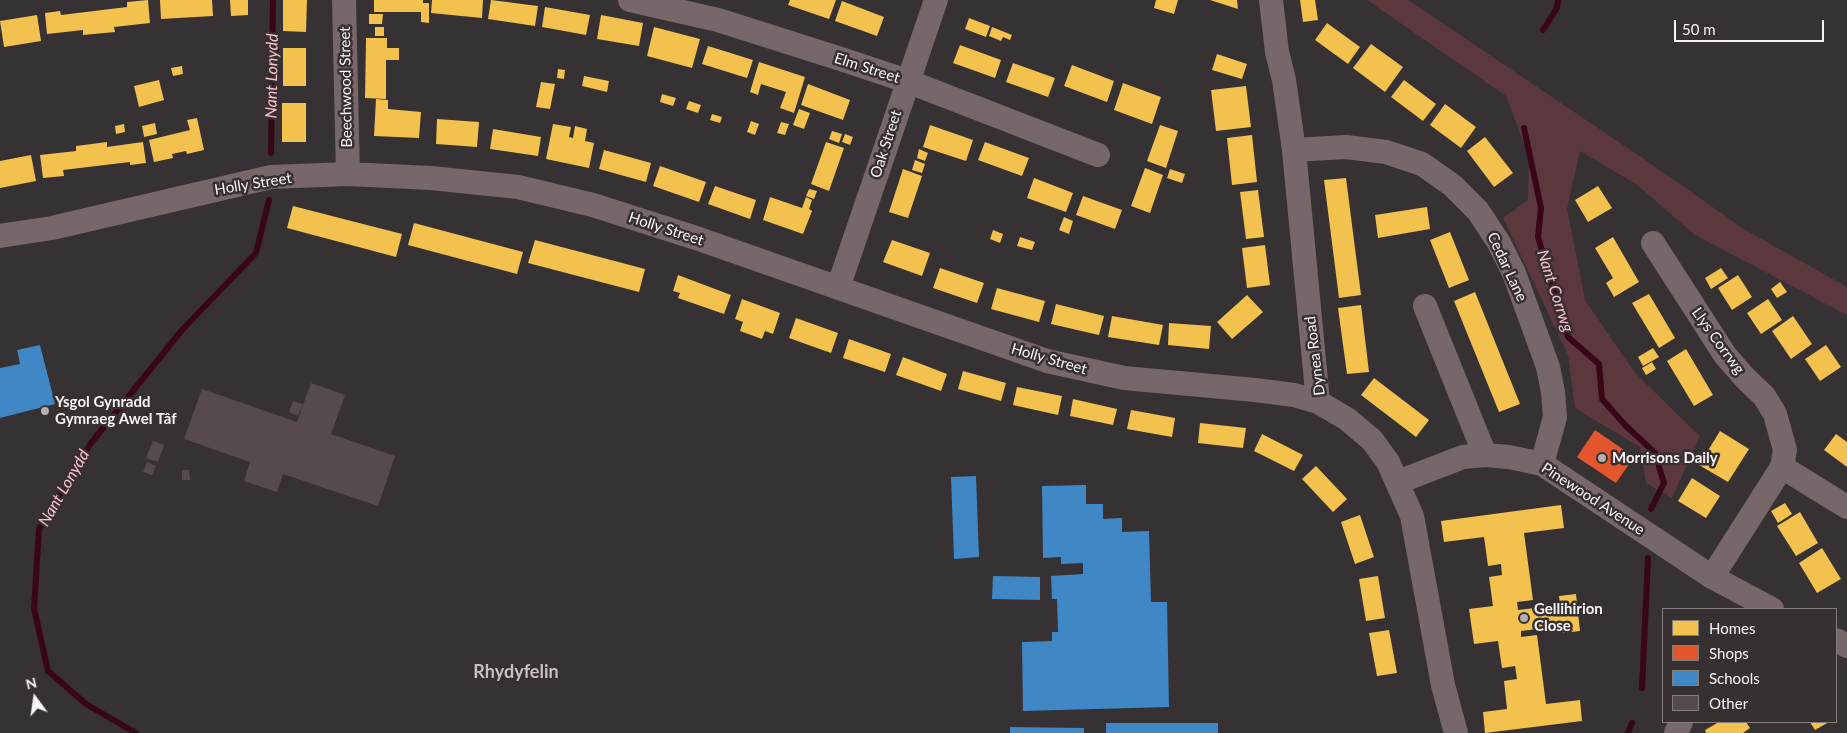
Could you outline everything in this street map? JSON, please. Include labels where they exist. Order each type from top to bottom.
[{"type":"street","name":"Beechwood Street","points":[[344,0],[348,174]]},
{"type":"street","name":"Elm Street","points":[[630,0],[718,20],[907,82],[1098,155]]},
{"type":"street","name":"Oak Street","points":[[838,288],[936,0]]},
{"type":"street","name":"Dynea Road","points":[[1272,0],[1278,52],[1294,150],[1318,402],[1346,419],[1372,440],[1388,462],[1398,482],[1412,516],[1442,685],[1456,733]]},
{"type":"street","name":"Cedar Lane","points":[[1294,150],[1346,147],[1386,152],[1422,164],[1452,185],[1478,211],[1499,243],[1514,274],[1548,367],[1555,417],[1542,464]]},
{"type":"street","name":"Holly Street","points":[[0,236],[52,228],[271,177],[348,174],[431,178],[528,190],[593,205],[699,239],[1047,361],[1124,378],[1256,390],[1294,395],[1318,402]]},
{"type":"street","name":"Llys Corrwg","points":[[1653,243],[1725,354],[1745,378],[1764,396],[1775,414],[1784,450],[1782,467]]},
{"type":"street","points":[[1425,306],[1485,455]]},
{"type":"street","name":"Pinewood Avenue","points":[[1398,482],[1463,458],[1485,455],[1509,457],[1542,464],[1758,606]]},
{"type":"street","points":[[1712,577],[1782,467],[1847,507]]},
{"type":"shaded area","points":[[1367,0],[1408,0],[1647,161],[1744,229],[1847,287],[1847,315],[1695,235],[1637,185],[1580,151],[1567,209],[1585,300],[1635,373],[1700,436],[1672,498],[1646,483],[1640,447],[1575,408],[1568,355],[1503,218],[1528,200],[1529,157],[1506,96]]},
{"type":"building: Homes","points":[[148,0],[150,23],[114,27],[115,32],[83,35],[83,30],[47,34],[45,13],[60,11],[61,15],[127,7],[127,2]]},
{"type":"building: Homes","points":[[160,0],[212,0],[213,16],[161,19]]},
{"type":"building: Homes","points":[[230,0],[248,0],[248,15],[231,16]]},
{"type":"building: Homes","points":[[283,0],[307,0],[306,32],[283,31]]},
{"type":"building: Homes","points":[[374,0],[423,0],[423,3],[429,3],[429,23],[421,22],[421,12],[374,12]]},
{"type":"building: Homes","points":[[432,0],[483,0],[482,18],[431,13]]},
{"type":"building: Homes","points":[[491,0],[538,6],[535,26],[488,19]]},
{"type":"building: Homes","points":[[790,0],[836,0],[829,19],[788,5]]},
{"type":"building: Homes","points":[[1156,0],[1178,0],[1174,14],[1154,8]]},
{"type":"building: Homes","points":[[1210,0],[1237,0],[1238,9]]},
{"type":"building: Homes","points":[[1300,0],[1315,0],[1318,20],[1303,22]]},
{"type":"building: Homes","points":[[842,1],[884,17],[877,36],[835,21]]},
{"type":"building: Homes","points":[[545,7],[590,15],[586,35],[542,27]]},
{"type":"building: Homes","points":[[369,14],[383,14],[382,24],[369,24]]},
{"type":"building: Homes","points":[[37,15],[41,41],[4,47],[0,21]]},
{"type":"building: Homes","points":[[601,15],[643,23],[639,46],[597,39]]},
{"type":"building: Homes","points":[[969,18],[990,26],[986,37],[965,29]]},
{"type":"building: Homes","points":[[1327,23],[1360,47],[1348,64],[1315,40]]},
{"type":"building: Homes","points":[[375,27],[384,27],[384,36],[375,36]]},
{"type":"building: Homes","points":[[654,27],[700,39],[692,68],[647,56]]},
{"type":"building: Homes","points":[[992,27],[1012,35],[1010,40],[1003,37],[1001,41],[989,36]]},
{"type":"building: Homes","points":[[366,38],[387,38],[387,48],[399,48],[399,60],[386,60],[386,99],[365,98]]},
{"type":"building: Homes","points":[[1371,44],[1403,67],[1385,92],[1353,68]]},
{"type":"building: Homes","points":[[960,45],[1001,60],[995,78],[953,63]]},
{"type":"building: Homes","points":[[708,46],[753,60],[747,78],[702,64]]},
{"type":"building: Homes","points":[[283,48],[306,48],[306,86],[283,86]]},
{"type":"building: Homes","points":[[1217,54],[1247,64],[1242,79],[1212,70]]},
{"type":"building: Homes","points":[[759,62],[805,77],[794,113],[780,108],[786,92],[761,84],[758,95],[750,92]]},
{"type":"building: Homes","points":[[1013,63],[1055,78],[1048,97],[1006,82]]},
{"type":"building: Homes","points":[[1072,65],[1114,81],[1107,102],[1064,86]]},
{"type":"building: Homes","points":[[182,66],[183,74],[173,76],[171,68]]},
{"type":"building: Homes","points":[[558,69],[565,70],[564,79],[557,78]]},
{"type":"building: Homes","points":[[584,76],[609,81],[607,92],[582,86]]},
{"type":"building: Homes","points":[[159,80],[164,100],[139,107],[134,86]]},
{"type":"building: Homes","points":[[1404,80],[1436,104],[1423,121],[1391,97]]},
{"type":"building: Homes","points":[[541,82],[555,84],[550,109],[536,107]]},
{"type":"building: Homes","points":[[1123,83],[1161,97],[1152,124],[1114,110]]},
{"type":"building: Homes","points":[[808,84],[850,100],[843,120],[801,105]]},
{"type":"building: Homes","points":[[1246,86],[1251,127],[1216,131],[1211,90]]},
{"type":"building: Homes","points":[[662,94],[676,98],[673,106],[660,102]]},
{"type":"building: Homes","points":[[376,99],[388,100],[388,109],[421,112],[419,138],[374,136]]},
{"type":"building: Homes","points":[[689,101],[701,105],[698,113],[686,109]]},
{"type":"building: Homes","points":[[282,103],[306,103],[306,142],[282,142]]},
{"type":"building: Homes","points":[[1445,104],[1476,127],[1461,148],[1430,125]]},
{"type":"building: Homes","points":[[799,109],[810,113],[804,129],[793,125]]},
{"type":"building: Homes","points":[[712,114],[722,117],[720,123],[710,120]]},
{"type":"building: Homes","points":[[197,118],[204,150],[187,154],[186,151],[172,154],[173,158],[154,162],[149,140],[190,130],[187,120]]},
{"type":"building: Homes","points":[[437,119],[479,122],[477,147],[436,144]]},
{"type":"building: Homes","points":[[751,121],[759,124],[755,135],[747,132]]},
{"type":"building: Homes","points":[[781,122],[789,124],[785,135],[777,133]]},
{"type":"building: Homes","points":[[155,123],[157,134],[144,137],[142,126]]},
{"type":"building: Homes","points":[[124,124],[125,132],[116,134],[115,126]]},
{"type":"building: Homes","points":[[553,124],[571,127],[569,137],[573,138],[575,126],[587,129],[585,141],[594,143],[589,168],[546,159]]},
{"type":"building: Homes","points":[[930,125],[973,140],[966,161],[923,147]]},
{"type":"building: Homes","points":[[1160,125],[1178,131],[1166,168],[1147,161]]},
{"type":"building: Homes","points":[[493,129],[541,137],[538,156],[490,149]]},
{"type":"building: Homes","points":[[832,131],[842,134],[839,143],[829,139]]},
{"type":"building: Homes","points":[[845,134],[853,137],[850,145],[842,142]]},
{"type":"building: Homes","points":[[1252,135],[1257,182],[1232,185],[1227,138]]},
{"type":"building: Homes","points":[[1485,137],[1513,173],[1494,187],[1467,151]]},
{"type":"building: Homes","points":[[107,142],[107,147],[143,142],[146,163],[130,165],[130,162],[63,170],[64,176],[43,178],[40,155],[76,151],[76,146]]},
{"type":"building: Homes","points":[[826,142],[844,148],[829,191],[811,184]]},
{"type":"building: Homes","points":[[985,142],[1029,158],[1022,176],[978,160]]},
{"type":"building: Homes","points":[[919,149],[928,153],[925,161],[917,158]]},
{"type":"building: Homes","points":[[604,150],[651,163],[646,182],[599,169]]},
{"type":"building: Homes","points":[[31,155],[36,181],[0,188],[0,161]]},
{"type":"building: Homes","points":[[915,160],[925,164],[922,173],[912,170]]},
{"type":"building: Homes","points":[[660,166],[706,182],[699,202],[653,186]]},
{"type":"building: Homes","points":[[1145,168],[1163,175],[1150,213],[1131,206]]},
{"type":"building: Homes","points":[[903,169],[922,176],[908,218],[889,212]]},
{"type":"building: Homes","points":[[1170,169],[1185,174],[1182,183],[1167,178]]},
{"type":"building: Homes","points":[[1034,178],[1073,193],[1066,212],[1027,198]]},
{"type":"building: Homes","points":[[1346,178],[1361,295],[1339,298],[1324,180]]},
{"type":"building: Homes","points":[[715,186],[756,200],[750,219],[708,204]]},
{"type":"building: Homes","points":[[1598,186],[1612,208],[1588,222],[1575,200]]},
{"type":"building: Homes","points":[[809,189],[817,191],[814,199],[806,196]]},
{"type":"building: Homes","points":[[1258,190],[1264,237],[1246,239],[1240,192]]},
{"type":"building: Homes","points":[[1083,196],[1122,210],[1115,229],[1076,215]]},
{"type":"building: Homes","points":[[770,197],[802,208],[806,197],[812,200],[809,209],[812,211],[803,234],[763,220]]},
{"type":"building: Homes","points":[[293,206],[402,234],[396,257],[287,228]]},
{"type":"building: Homes","points":[[1427,207],[1430,229],[1378,238],[1375,215]]},
{"type":"building: Homes","points":[[1064,217],[1073,221],[1069,234],[1059,230]]},
{"type":"building: Homes","points":[[414,223],[523,252],[517,274],[408,245]]},
{"type":"building: Homes","points":[[993,230],[1003,234],[1000,243],[990,239]]},
{"type":"building: Homes","points":[[1450,232],[1469,280],[1449,288],[1430,240]]},
{"type":"building: Homes","points":[[1020,237],[1035,242],[1032,250],[1017,246]]},
{"type":"building: Homes","points":[[1613,237],[1639,282],[1614,297],[1606,283],[1613,278],[1595,248]]},
{"type":"building: Homes","points":[[535,240],[645,269],[639,292],[528,263]]},
{"type":"building: Homes","points":[[892,240],[930,253],[922,276],[883,262]]},
{"type":"building: Homes","points":[[1265,245],[1270,285],[1247,288],[1242,248]]},
{"type":"building: Homes","points":[[940,268],[984,283],[977,303],[933,288]]},
{"type":"building: Homes","points":[[1721,268],[1728,278],[1711,289],[1705,278]]},
{"type":"building: Homes","points":[[678,275],[731,295],[724,314],[678,298],[680,293],[673,291]]},
{"type":"building: Homes","points":[[1738,275],[1752,297],[1732,310],[1718,288]]},
{"type":"building: Homes","points":[[1780,282],[1787,292],[1777,298],[1771,289]]},
{"type":"building: Homes","points":[[997,288],[1045,301],[1039,322],[991,309]]},
{"type":"building: Homes","points":[[1475,292],[1520,404],[1499,412],[1454,301]]},
{"type":"building: Homes","points":[[1649,294],[1675,338],[1659,348],[1632,303]]},
{"type":"building: Homes","points":[[1247,295],[1263,312],[1232,339],[1217,322]]},
{"type":"building: Homes","points":[[742,299],[780,313],[773,334],[765,331],[762,339],[740,331],[743,322],[735,319]]},
{"type":"building: Homes","points":[[1768,299],[1782,320],[1761,334],[1747,313]]},
{"type":"building: Homes","points":[[1056,304],[1104,316],[1099,335],[1051,324]]},
{"type":"building: Homes","points":[[1361,305],[1369,372],[1347,374],[1338,308]]},
{"type":"building: Homes","points":[[1112,316],[1163,325],[1159,345],[1108,337]]},
{"type":"building: Homes","points":[[1793,316],[1812,344],[1791,359],[1772,331]]},
{"type":"building: Homes","points":[[796,318],[838,333],[831,353],[789,338]]},
{"type":"building: Homes","points":[[1169,323],[1211,326],[1209,349],[1168,345]]},
{"type":"building: Homes","points":[[849,339],[891,354],[885,372],[843,358]]},
{"type":"building: Homes","points":[[1826,345],[1841,367],[1820,381],[1805,359]]},
{"type":"building: Homes","points":[[1653,348],[1659,357],[1643,366],[1638,357]]},
{"type":"building: Homes","points":[[1686,349],[1713,395],[1694,406],[1667,361]]},
{"type":"building: Homes","points":[[903,357],[947,374],[941,391],[896,375]]},
{"type":"building: Homes","points":[[1652,362],[1656,369],[1646,375],[1642,368]]},
{"type":"building: Homes","points":[[963,371],[1006,383],[1001,401],[958,389]]},
{"type":"building: Homes","points":[[1374,378],[1429,420],[1416,437],[1361,395]]},
{"type":"building: Homes","points":[[1017,387],[1062,396],[1058,415],[1013,405]]},
{"type":"building: Homes","points":[[1073,399],[1117,409],[1113,425],[1070,416]]},
{"type":"building: Homes","points":[[1131,410],[1175,418],[1172,437],[1127,429]]},
{"type":"building: Homes","points":[[1200,423],[1246,428],[1243,448],[1198,443]]},
{"type":"building: Homes","points":[[1720,431],[1749,449],[1728,482],[1699,465]]},
{"type":"building: Homes","points":[[1262,434],[1303,455],[1294,471],[1254,451]]},
{"type":"building: Homes","points":[[1836,434],[1847,442],[1847,467],[1824,450]]},
{"type":"building: Homes","points":[[1316,466],[1347,499],[1333,512],[1302,479]]},
{"type":"building: Homes","points":[[1692,478],[1720,496],[1706,518],[1678,501]]},
{"type":"building: Homes","points":[[1785,503],[1792,514],[1778,523],[1771,511]]},
{"type":"building: Homes","name":"Gellihirion Close","points":[[1561,505],[1564,528],[1524,533],[1533,600],[1517,602],[1518,610],[1560,605],[1559,596],[1576,594],[1580,631],[1563,633],[1562,626],[1521,631],[1521,637],[1537,635],[1546,704],[1580,700],[1582,721],[1485,733],[1483,712],[1507,709],[1504,681],[1517,679],[1515,666],[1502,668],[1498,641],[1474,644],[1469,609],[1493,606],[1489,577],[1502,575],[1501,564],[1488,566],[1484,537],[1444,542],[1441,521]]},
{"type":"building: Homes","points":[[1800,512],[1818,543],[1796,556],[1777,526]]},
{"type":"building: Homes","points":[[1360,515],[1374,557],[1355,564],[1341,522]]},
{"type":"building: Homes","points":[[1822,548],[1841,579],[1817,593],[1799,563]]},
{"type":"building: Homes","points":[[1378,576],[1385,618],[1366,621],[1359,579]]},
{"type":"building: Homes","points":[[1389,630],[1397,673],[1377,676],[1369,633]]},
{"type":"building: Homes","points":[[1717,723],[1747,723],[1750,728],[1743,733],[1706,733],[1705,730]]},
{"type":"building: Homes","points":[[1811,723],[1827,723],[1815,730]]},
{"type":"building: Shops","points":[[1595,430],[1634,457],[1616,483],[1577,457]]},
{"type":"building: Schools","points":[[40,345],[55,404],[0,418],[0,368],[20,364],[17,350]]},
{"type":"building: Schools","points":[[976,476],[979,557],[954,559],[951,477]]},
{"type":"building: Schools","points":[[1086,485],[1086,504],[1103,504],[1103,519],[1122,518],[1122,532],[1149,531],[1151,602],[1167,602],[1169,707],[1023,711],[1022,642],[1052,641],[1052,632],[1058,632],[1057,599],[1052,599],[1051,576],[1083,574],[1083,563],[1061,564],[1061,557],[1043,558],[1042,486]]},
{"type":"building: Schools","points":[[993,576],[1040,577],[1040,600],[992,599]]},
{"type":"building: Schools","points":[[1106,723],[1218,723],[1218,733],[1106,733]]},
{"type":"building: Schools","points":[[1010,727],[1084,728],[1084,733],[1010,733]]},
{"type":"building: Other","points":[[311,383],[345,395],[331,434],[395,456],[378,506],[283,474],[277,492],[244,481],[250,462],[184,439],[202,389],[297,422]]},
{"type":"building: Other","points":[[293,401],[303,404],[298,416],[289,412]]},
{"type":"building: Other","points":[[153,441],[164,445],[158,462],[146,458]]},
{"type":"building: Other","points":[[147,462],[156,466],[152,475],[143,472]]},
{"type":"building: Other","points":[[182,470],[189,470],[190,480],[182,480]]},
{"type":"waterway","name":"Nant Lonydd","points":[[271,153],[273,0]]},
{"type":"waterway","name":"Nant Corrwg","points":[[1543,30],[1557,8],[1558,0]]},
{"type":"waterway","name":"Nant Corrwg","points":[[1524,128],[1541,208],[1538,237],[1568,337],[1599,364],[1602,399],[1625,425],[1655,453],[1664,483],[1651,509]]},
{"type":"waterway","name":"Nant Lonydd","points":[[136,733],[86,704],[48,671],[34,608],[39,529],[91,443],[182,330],[256,253],[269,200]]},
{"type":"waterway","name":"Nant Corrwg","points":[[1642,688],[1648,558]]},
{"type":"waterway","name":"Nant Corrwg","points":[[1628,733],[1632,723]]},
{"type":"place","name":"Ysgol Gynradd Gymraeg Awel Tâf","points":[[45,411]]},
{"type":"place","name":"Morrisons Daily","points":[[1602,458]]},
{"type":"place","name":"Gellihirion Close","points":[[1524,618]]},
{"type":"district","name":"Rhydyfelin","points":[[516,672]]}]
